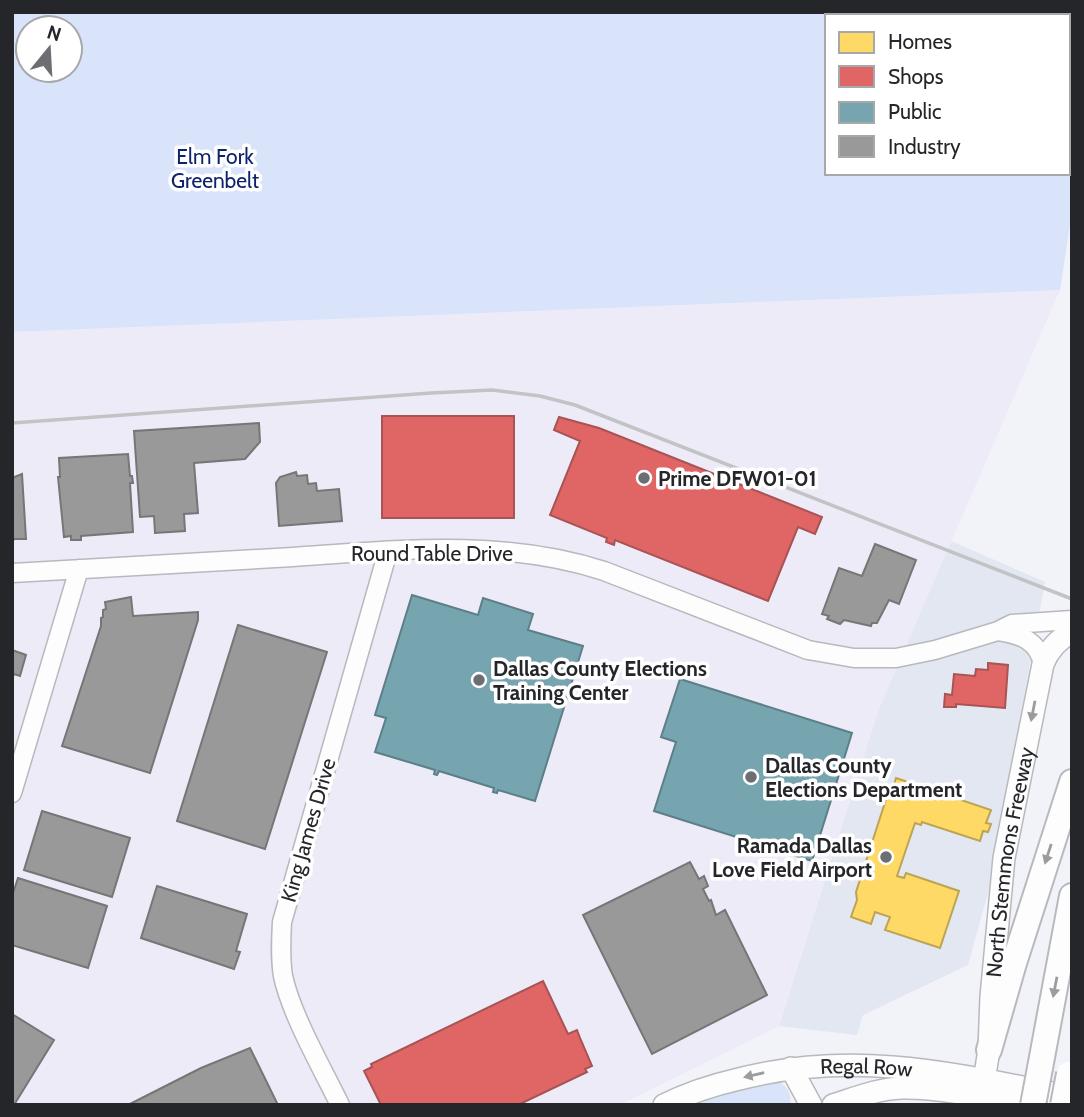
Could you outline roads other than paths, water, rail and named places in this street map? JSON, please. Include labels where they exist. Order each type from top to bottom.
[{"type":"highway","points":[[989,1050],[1072,782]]},
{"type":"highway","points":[[1033,1105],[1072,896]]},
{"type":"highway","points":[[1063,1105],[1071,1076]]},
{"type":"main road","name":"North Stemmons Freeway","points":[[982,1094],[989,1050],[992,984],[1004,858],[1043,664],[1059,639],[1072,632]]},
{"type":"main road","name":"Regal Row","points":[[664,1105],[719,1084],[791,1068],[863,1064],[907,1066],[1019,1105]]},
{"type":"main road","points":[[791,1068],[810,1105]]},
{"type":"main road","name":"Regal Row","points":[[833,1105],[900,1088],[982,1094],[1071,1076]]},
{"type":"main road","points":[[900,1088],[941,1098],[954,1105]]},
{"type":"street","name":"Round Table Drive","points":[[12,573],[388,551],[443,549],[517,552],[578,563],[620,577],[795,646],[838,657],[872,659],[908,657],[998,631],[1012,624],[1072,620]]},
{"type":"street","name":"King James Drive","points":[[340,1105],[286,987],[280,951],[282,922],[388,551]]},
{"type":"street","points":[[12,793],[79,569]]},
{"type":"street","points":[[998,631],[1027,638],[1038,650],[1043,664]]},
{"type":"railway","points":[[12,423],[431,393],[492,390],[540,396],[575,405],[1072,599]]},
{"type":"place","name":"Prime DFW01-01","points":[[644,478]]},
{"type":"place","name":"Dallas County Elections Training Center","points":[[479,680]]},
{"type":"place","name":"Dallas County Elections Department","points":[[751,777]]},
{"type":"place","name":"Ramada Dallas Love Field Airport","points":[[886,857]]},
{"type":"park label","name":"Elm Fork Greenbelt","points":[[215,168]]}]
